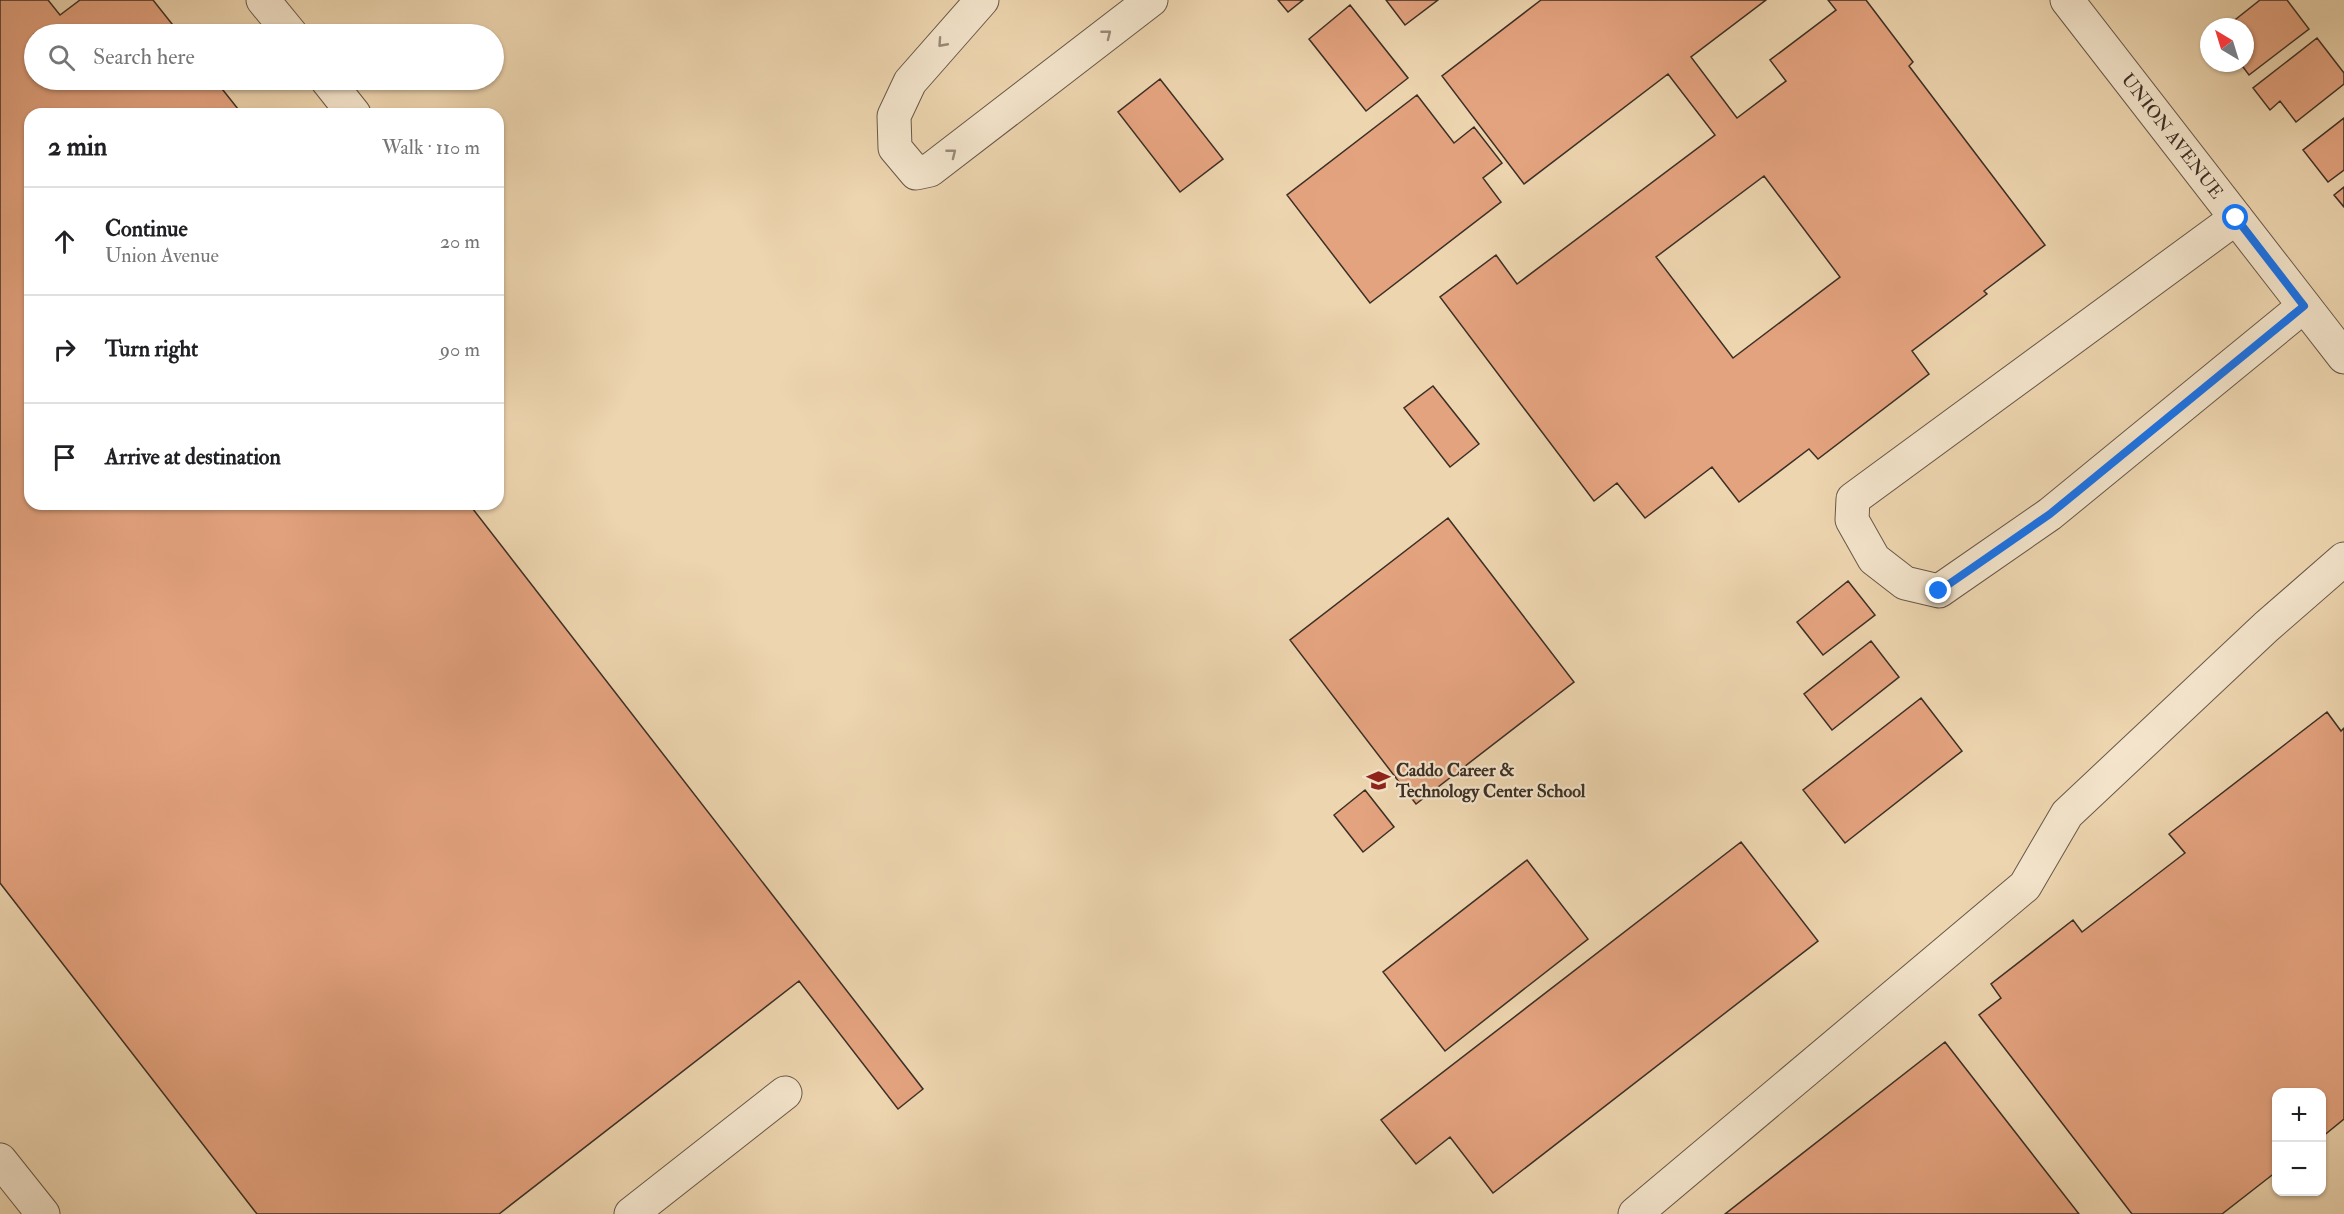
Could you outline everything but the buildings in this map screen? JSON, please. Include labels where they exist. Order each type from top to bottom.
[{"type":"street","points":[[263,0],[283,24]]},
{"type":"street","points":[[982,0],[910,82],[894,116],[896,148],[916,173],[930,170],[1151,0]]},
{"type":"street","name":"UNION AVENUE","points":[[2067,0],[2344,357]]},
{"type":"street","points":[[335,90],[349,108]]},
{"type":"street","points":[[2236,218],[1853,499],[1852,520],[1874,559],[1905,583],[1939,591],[2050,514],[2304,306]]},
{"type":"street","points":[[1635,1214],[2025,886],[2067,814],[2266,627],[2344,559]]},
{"type":"street","points":[[631,1214],[785,1093]]},
{"type":"street","points":[[0,1160],[43,1214]]},
{"type":"place","name":"Caddo Career & Technology Center School","points":[[1378,780]]},
{"type":"route","points":[[1939,591],[2050,514],[2304,306],[2236,218]]}]
